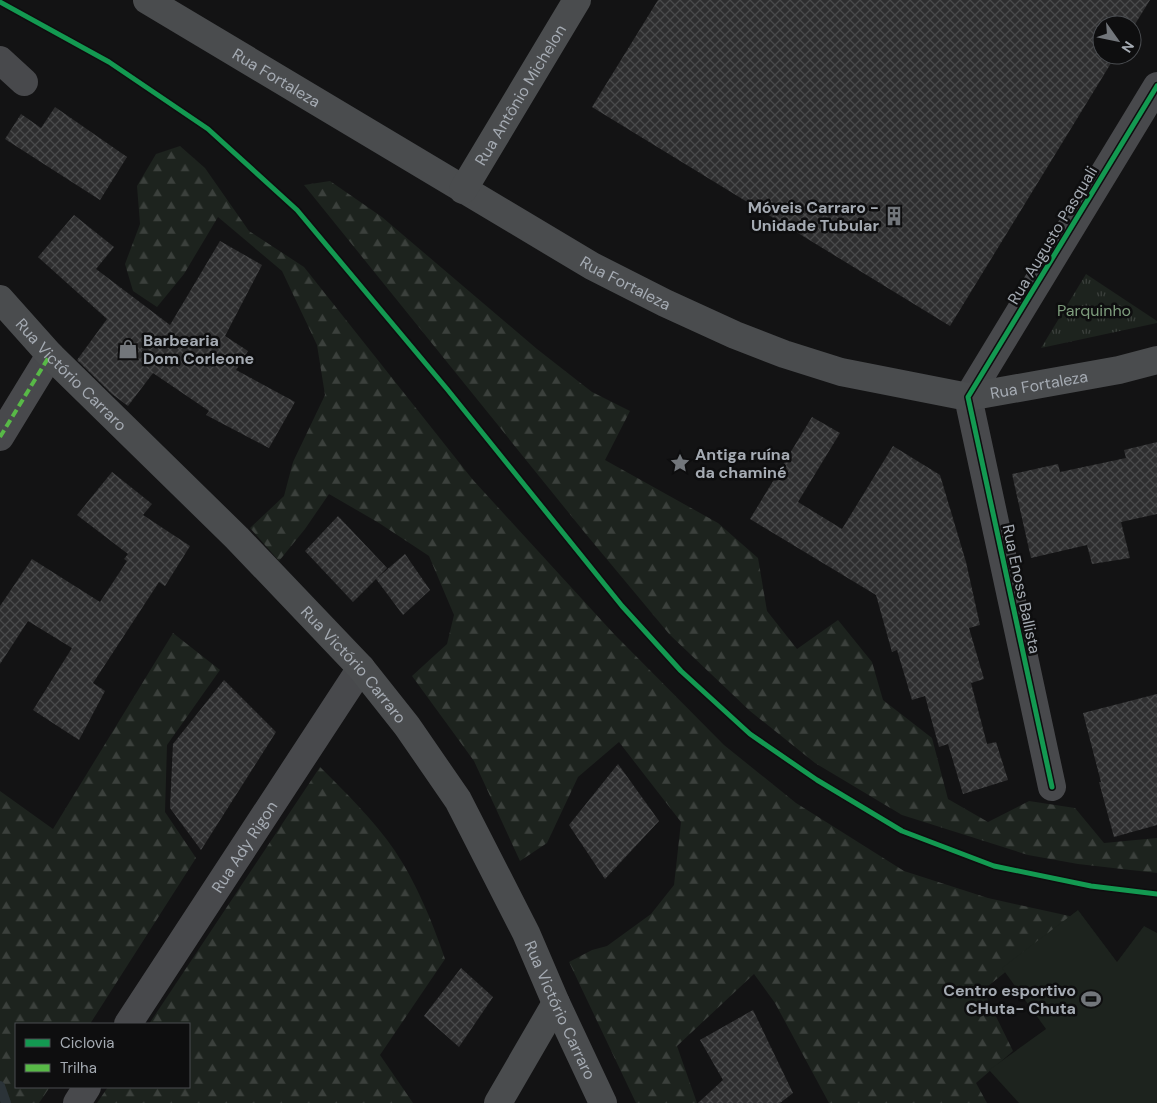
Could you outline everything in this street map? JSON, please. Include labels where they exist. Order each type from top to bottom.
[{"type":"main road","name":"Rua Fortaleza","points":[[147,0],[592,266],[665,304],[784,354],[841,372],[968,397],[1119,370],[1157,360]]},
{"type":"main road","name":"Rua Antônio Michelon","points":[[463,190],[577,0]]},
{"type":"main road","name":"Rua Victório Carraro","points":[[0,299],[50,355],[237,538],[361,668],[407,726],[458,800],[526,933],[556,1003],[603,1103]]},
{"type":"main road","points":[[498,1103],[556,1003]]},
{"type":"street","points":[[0,60],[24,82]]},
{"type":"street","name":"Rua Augusto Pasquali","points":[[968,397],[1157,86]]},
{"type":"street","points":[[0,437],[50,355]]},
{"type":"street","name":"Rua Enoss Ballista","points":[[968,397],[1052,787]]},
{"type":"street","name":"Rua Ady Rigon","points":[[129,1023],[361,668]]},
{"type":"street","points":[[77,1103],[87,1088]]},
{"type":"green space","points":[[180,146],[205,168],[249,231],[304,267],[473,480],[614,634],[724,745],[796,803],[904,871],[988,898],[1074,917],[983,990],[1013,1051],[976,1083],[987,1103],[829,1103],[775,1003],[754,974],[677,1046],[697,1103],[636,1103],[569,962],[592,950],[607,946],[651,914],[674,885],[681,822],[619,742],[578,777],[547,843],[520,861],[474,761],[412,676],[447,644],[454,615],[429,556],[379,523],[329,494],[305,529],[279,561],[250,528],[284,496],[293,462],[325,395],[317,345],[282,271],[218,217],[184,274],[157,307],[133,291],[125,264],[140,224],[137,186],[156,154]]},
{"type":"green space","points":[[330,181],[382,217],[537,349],[592,392],[630,411],[605,460],[718,523],[758,558],[767,611],[797,649],[838,620],[872,662],[883,700],[932,738],[948,799],[988,822],[1029,801],[1075,808],[1104,843],[1157,838],[1157,873],[1078,864],[1028,855],[902,815],[815,763],[750,711],[670,635],[585,533],[304,185]]},
{"type":"green space","name":"Parquinho","points":[[1086,274],[1157,321],[1157,323],[1041,348]]},
{"type":"green space","points":[[173,633],[220,670],[167,745],[165,812],[196,858],[91,1023],[15,1023],[15,1088],[49,1088],[39,1103],[0,1103],[0,791],[53,829]]},
{"type":"green space","points":[[320,767],[369,818],[395,851],[423,903],[445,959],[380,1055],[413,1103],[97,1103],[107,1088],[190,1088],[190,1023],[150,1023]]},
{"type":"green space","name":"Centro esportivo CHuta- Chuta","points":[[1078,910],[1117,962],[1144,926],[1157,933],[1157,1103],[1019,1103],[989,1070],[1046,1029],[1002,968]]},
{"type":"building","name":"Móveis Carraro - Unidade Tubular","points":[[658,0],[1150,0],[1141,15],[1092,15],[1092,65],[1110,65],[950,326],[592,107]]},
{"type":"building","points":[[55,107],[127,157],[100,200],[5,139],[21,114],[41,128]]},
{"type":"building","points":[[74,215],[114,247],[96,269],[170,325],[220,241],[262,265],[225,336],[248,351],[236,370],[295,402],[269,448],[206,415],[209,411],[153,373],[128,406],[112,394],[77,360],[107,319],[38,257]]},
{"type":"building","points":[[812,417],[840,433],[798,502],[842,529],[893,446],[940,475],[966,562],[980,625],[969,628],[984,679],[971,683],[987,744],[996,742],[1008,780],[963,794],[948,744],[939,747],[925,696],[912,700],[897,650],[892,652],[876,595],[750,519]]},
{"type":"building","points":[[1157,442],[1157,514],[1121,522],[1130,558],[1092,564],[1087,545],[1031,558],[1012,474],[1058,464],[1060,472],[1126,458],[1124,450]]},
{"type":"building","points":[[112,472],[152,504],[143,515],[190,546],[165,586],[159,582],[93,683],[105,691],[79,740],[33,710],[72,648],[28,621],[0,664],[0,606],[32,559],[100,602],[127,561],[124,559],[128,554],[77,515]]},
{"type":"building","points":[[338,516],[387,568],[353,602],[305,551]]},
{"type":"building","points":[[405,554],[430,590],[403,615],[376,579]]},
{"type":"building","points":[[224,680],[276,732],[201,850],[170,808],[173,744]]},
{"type":"building","points":[[1157,694],[1157,825],[1114,837],[1083,713]]},
{"type":"building","points":[[618,764],[659,821],[605,879],[569,825]]},
{"type":"building","points":[[461,968],[493,997],[459,1047],[424,1016]]},
{"type":"building","points":[[753,1010],[793,1093],[780,1103],[698,1103],[723,1080],[700,1040]]},
{"type":"waterway","points":[[0,1086],[6,1103]]},
{"type":"railway","points":[[0,2],[109,62],[208,129],[297,210],[447,389],[622,606],[681,671],[750,734],[817,780],[902,831],[994,866],[1091,886],[1157,894]]},
{"type":"marked path","points":[[0,437],[50,355]]},
{"type":"cycle path","points":[[0,2],[109,62],[208,129],[297,210],[447,389],[622,606],[681,671],[750,734],[817,780],[902,831],[994,866],[1091,886],[1157,894]]},
{"type":"cycle path","points":[[1052,787],[968,397],[1157,86]]},
{"type":"place","name":"Móveis Carraro - Unidade Tubular","points":[[894,216]]},
{"type":"place","name":"Barbearia Dom Corleone","points":[[128,349]]},
{"type":"place","name":"Antiga ruína da chaminé","points":[[680,463]]},
{"type":"place","name":"Centro esportivo CHuta- Chuta","points":[[1091,999]]}]
